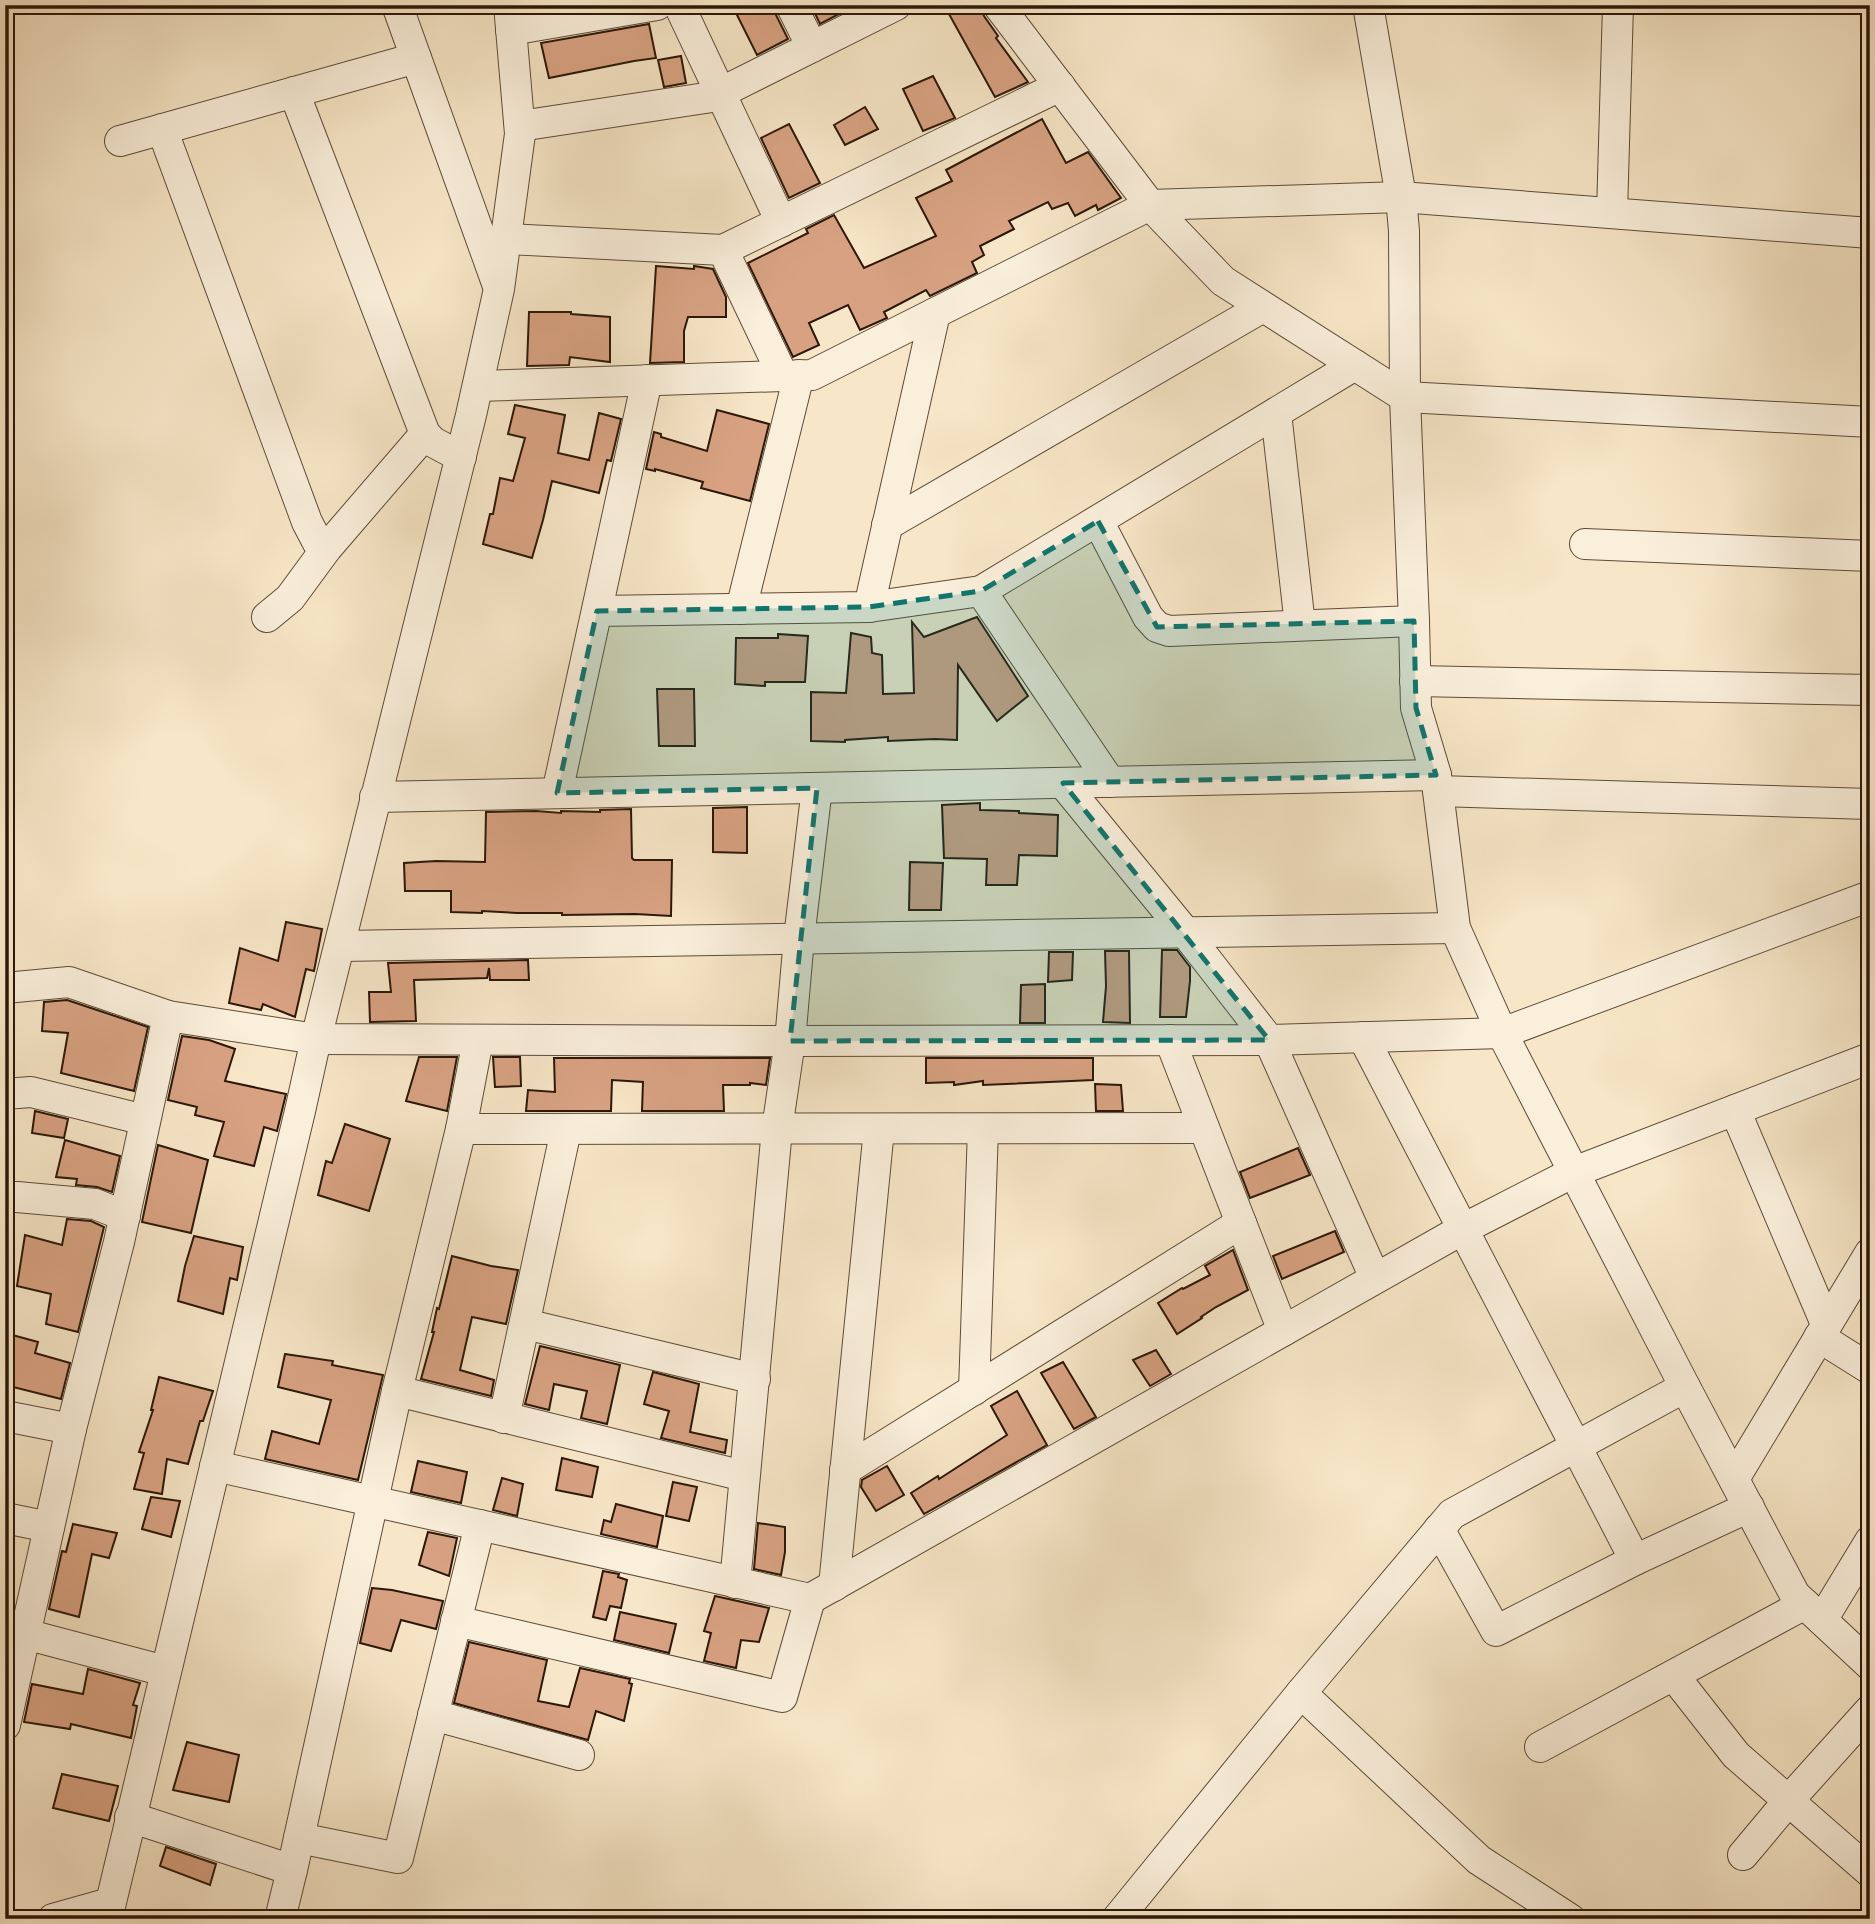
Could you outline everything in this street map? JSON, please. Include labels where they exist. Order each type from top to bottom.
[{"type":"street","points":[[397,5],[499,289]]},
{"type":"street","points":[[53,1919],[108,1911],[316,1039],[461,457],[499,289],[520,134],[510,18],[657,5]]},
{"type":"street","points":[[679,5],[781,222]]},
{"type":"street","points":[[791,5],[812,47]]},
{"type":"street","points":[[520,126],[712,97],[896,5]]},
{"type":"street","points":[[998,5],[1150,205],[1223,281],[1405,397],[1870,422]]},
{"type":"street","points":[[1368,5],[1401,197],[1404,231],[1405,397],[1416,708],[1437,783],[1455,928],[1502,1033],[1795,1595],[1870,1665]]},
{"type":"street","points":[[1612,213],[1618,5]]},
{"type":"street","points":[[120,141],[416,58]]},
{"type":"street","points":[[506,239],[723,250],[1060,86]]},
{"type":"street","points":[[294,92],[425,434],[432,442],[461,457]]},
{"type":"street","points":[[162,129],[307,522],[318,543],[326,549]]},
{"type":"street","points":[[478,386],[812,374],[1150,205],[1401,197],[1870,233]]},
{"type":"street","points":[[723,250],[791,375],[741,609]]},
{"type":"street","points":[[887,525],[1263,307]]},
{"type":"street","points":[[869,607],[935,313]]},
{"type":"street","points":[[597,611],[869,607],[981,591],[1356,365]]},
{"type":"street","points":[[558,793],[648,380]]},
{"type":"street","points":[[1276,413],[1300,625]]},
{"type":"street","points":[[267,617],[290,598],[326,549],[425,434]]},
{"type":"street","points":[[1098,521],[1148,617],[1157,627],[1169,631],[1414,621]]},
{"type":"street","points":[[1586,544],[1870,556]]},
{"type":"street","points":[[981,591],[1110,782]]},
{"type":"street","points":[[1415,681],[1870,690]]},
{"type":"street","points":[[375,797],[1110,782],[1437,783],[1870,804]]},
{"type":"street","points":[[1063,783],[1269,1040],[1375,1278]]},
{"type":"street","points":[[735,1583],[777,1129],[790,1041],[817,788]]},
{"type":"street","points":[[5,988],[69,982],[167,1016],[316,1039],[1269,1040],[1502,1033],[1870,895]]},
{"type":"street","points":[[340,946],[1455,928]]},
{"type":"street","points":[[5,1725],[15,1631],[49,1528],[125,1216],[167,1016]]},
{"type":"street","points":[[1363,1037],[1635,1560]]},
{"type":"street","points":[[280,1919],[397,1391],[461,1129],[478,1040]]},
{"type":"street","points":[[1170,1040],[1283,1331]]},
{"type":"street","points":[[215,1466],[735,1583],[822,1593],[1375,1278],[1574,1172],[1870,1058]]},
{"type":"street","points":[[5,1094],[31,1093],[145,1120]]},
{"type":"street","points":[[1735,1110],[1822,1331],[1870,1369]]},
{"type":"street","points":[[461,1129],[1204,1128]]},
{"type":"street","points":[[456,1621],[782,1697],[822,1593],[845,1470],[879,1129]]},
{"type":"street","points":[[974,1390],[983,1129]]},
{"type":"street","points":[[504,1418],[566,1130]]},
{"type":"street","points":[[5,1198],[95,1204],[125,1216]]},
{"type":"street","points":[[845,1470],[1241,1223]]},
{"type":"street","points":[[1734,1479],[1870,1253]]},
{"type":"street","points":[[525,1324],[755,1379]]},
{"type":"street","points":[[1116,1919],[1452,1514],[1685,1387]]},
{"type":"street","points":[[397,1391],[744,1476]]},
{"type":"street","points":[[5,1416],[71,1429]]},
{"type":"street","points":[[1439,1529],[1496,1631],[1635,1560],[1748,1507]]},
{"type":"street","points":[[5,1518],[49,1528]]},
{"type":"street","points":[[299,1838],[398,1857],[480,1525]]},
{"type":"street","points":[[1540,1747],[1674,1676],[1814,1612],[1870,1541]]},
{"type":"street","points":[[15,1631],[165,1671]]},
{"type":"street","points":[[1674,1676],[1736,1755],[1870,1872]]},
{"type":"street","points":[[1301,1693],[1479,1860],[1570,1919]]},
{"type":"street","points":[[1742,1855],[1870,1710]]},
{"type":"street","points":[[433,1715],[579,1755]]},
{"type":"street","points":[[130,1817],[292,1870]]},
{"type":"highlighted area","points":[[1098,521],[1157,627],[1414,621],[1416,708],[1436,775],[1063,783],[1269,1040],[790,1041],[817,788],[557,793],[597,611],[869,607],[981,591]]},
{"type":"building","points":[[732,5],[774,5],[775,13],[788,39],[757,55]]},
{"type":"building","points":[[811,5],[856,5],[820,24]]},
{"type":"building","points":[[944,5],[980,5],[998,36],[996,38],[1028,82],[995,97]]},
{"type":"building","points":[[649,24],[656,58],[549,78],[541,43]]},
{"type":"building","points":[[681,56],[686,83],[664,87],[658,60]]},
{"type":"building","points":[[933,76],[955,118],[923,131],[903,89]]},
{"type":"building","points":[[865,107],[878,129],[845,145],[834,125]]},
{"type":"building","points":[[1042,119],[1066,163],[1088,152],[1121,198],[1098,210],[1096,205],[1075,216],[1068,203],[1052,209],[1048,202],[1009,221],[1014,229],[980,246],[984,255],[972,262],[977,273],[930,296],[926,290],[884,312],[887,318],[860,330],[848,305],[809,323],[819,345],[793,357],[748,263],[808,233],[806,229],[834,215],[864,268],[936,236],[916,198],[952,181],[946,170]]},
{"type":"building","points":[[789,124],[820,183],[789,198],[761,138]]},
{"type":"building","points":[[656,266],[713,269],[726,297],[726,317],[688,317],[684,331],[684,362],[650,363]]},
{"type":"building","points":[[529,312],[571,312],[610,317],[610,362],[570,357],[569,365],[527,366]]},
{"type":"building","points":[[515,405],[565,415],[558,453],[589,460],[599,413],[621,419],[611,461],[607,460],[599,493],[552,481],[532,558],[483,544],[490,514],[493,514],[500,478],[513,481],[525,438],[508,434]]},
{"type":"building","points":[[717,410],[769,424],[750,501],[701,488],[703,482],[646,469],[654,432],[661,434],[661,437],[707,451]]},
{"type":"building","points":[[977,617],[1028,696],[997,721],[958,665],[957,740],[888,741],[888,737],[845,742],[811,741],[811,692],[846,693],[851,633],[871,637],[872,653],[882,655],[883,694],[914,693],[912,622],[924,637]]},
{"type":"building","points":[[778,634],[808,636],[805,682],[765,682],[765,686],[735,684],[736,638],[778,638]]},
{"type":"building","points":[[657,689],[694,689],[695,746],[659,746]]},
{"type":"building","points":[[980,803],[980,810],[1058,815],[1057,856],[1019,855],[1017,885],[986,885],[987,859],[944,858],[942,805]]},
{"type":"building","points":[[747,807],[747,853],[713,852],[713,808]]},
{"type":"building","points":[[631,809],[632,858],[672,860],[671,916],[451,912],[451,891],[405,891],[404,863],[485,862],[486,812],[561,813]]},
{"type":"building","points":[[910,862],[943,863],[941,910],[909,910]]},
{"type":"building","points":[[286,922],[322,929],[314,971],[306,969],[295,1017],[263,1004],[261,1010],[229,1003],[240,948],[278,961]]},
{"type":"building","points":[[1162,950],[1177,950],[1190,967],[1186,1017],[1160,1017]]},
{"type":"building","points":[[1105,951],[1129,951],[1130,1023],[1103,1022]]},
{"type":"building","points":[[1049,952],[1073,952],[1072,980],[1048,982]]},
{"type":"building","points":[[528,960],[529,980],[490,980],[489,968],[487,978],[414,980],[416,1021],[370,1022],[369,992],[391,992],[388,963]]},
{"type":"building","points":[[1045,984],[1045,1023],[1020,1023],[1021,985]]},
{"type":"building","points":[[67,1000],[148,1027],[134,1091],[61,1073],[68,1033],[42,1031],[44,1002]]},
{"type":"building","points":[[182,1036],[209,1040],[235,1049],[225,1081],[286,1094],[277,1131],[264,1127],[254,1166],[214,1156],[224,1122],[195,1115],[197,1107],[168,1100]]},
{"type":"building","points":[[419,1057],[457,1057],[447,1111],[406,1101]]},
{"type":"building","points":[[493,1057],[520,1057],[521,1086],[495,1087]]},
{"type":"building","points":[[554,1058],[770,1058],[766,1085],[723,1085],[724,1111],[642,1111],[643,1082],[612,1080],[611,1111],[526,1111],[528,1090],[555,1092]]},
{"type":"building","points":[[926,1058],[1093,1058],[1093,1080],[983,1085],[983,1081],[954,1085],[954,1082],[926,1083]]},
{"type":"building","points":[[1095,1084],[1121,1085],[1123,1111],[1096,1111]]},
{"type":"building","points":[[35,1111],[68,1119],[64,1138],[32,1133]]},
{"type":"building","points":[[345,1124],[390,1139],[369,1211],[318,1195],[326,1161],[332,1163]]},
{"type":"building","points":[[65,1140],[120,1156],[112,1192],[76,1185],[77,1179],[56,1177]]},
{"type":"building","points":[[158,1145],[208,1160],[191,1233],[142,1222]]},
{"type":"building","points":[[1298,1148],[1310,1175],[1250,1198],[1240,1172]]},
{"type":"building","points":[[67,1219],[91,1221],[104,1227],[78,1332],[46,1324],[51,1294],[17,1286],[25,1235],[62,1245]]},
{"type":"building","points":[[1335,1231],[1344,1252],[1282,1279],[1273,1256]]},
{"type":"building","points":[[194,1236],[243,1247],[237,1280],[230,1278],[223,1314],[178,1301]]},
{"type":"building","points":[[1233,1250],[1248,1290],[1216,1307],[1177,1334],[1158,1303],[1210,1275],[1205,1266]]},
{"type":"building","points":[[452,1256],[518,1270],[506,1324],[472,1317],[460,1370],[494,1380],[491,1396],[421,1379]]},
{"type":"building","points":[[5,1333],[38,1342],[35,1353],[70,1363],[61,1399],[5,1385]]},
{"type":"building","points":[[540,1346],[620,1365],[607,1424],[581,1418],[587,1391],[554,1384],[549,1410],[525,1404]]},
{"type":"building","points":[[1156,1350],[1171,1374],[1150,1386],[1133,1360]]},
{"type":"building","points":[[285,1354],[333,1361],[332,1365],[383,1375],[358,1480],[265,1459],[272,1431],[319,1444],[331,1400],[278,1387]]},
{"type":"building","points":[[1063,1362],[1096,1417],[1074,1429],[1041,1373]]},
{"type":"building","points":[[653,1372],[699,1384],[690,1432],[727,1440],[725,1453],[661,1438],[669,1411],[644,1404]]},
{"type":"building","points":[[159,1377],[213,1391],[203,1421],[200,1421],[188,1464],[167,1459],[162,1494],[134,1489],[144,1453],[139,1452],[153,1410]]},
{"type":"building","points":[[1017,1391],[1047,1445],[924,1514],[911,1493],[938,1476],[939,1479],[1007,1435],[991,1406]]},
{"type":"building","points":[[562,1458],[598,1467],[592,1497],[556,1490]]},
{"type":"building","points":[[418,1461],[467,1472],[461,1503],[411,1492]]},
{"type":"building","points":[[887,1466],[904,1495],[876,1511],[861,1487],[862,1480]]},
{"type":"building","points":[[502,1478],[523,1484],[517,1516],[493,1510]]},
{"type":"building","points":[[673,1482],[697,1487],[689,1521],[666,1516]]},
{"type":"building","points":[[151,1497],[180,1501],[171,1537],[142,1529]]},
{"type":"building","points":[[616,1504],[663,1516],[657,1547],[601,1534],[604,1520],[611,1522]]},
{"type":"building","points":[[758,1523],[785,1527],[781,1575],[754,1569]]},
{"type":"building","points":[[73,1524],[117,1533],[109,1558],[92,1554],[79,1617],[49,1609],[62,1551],[66,1552]]},
{"type":"building","points":[[428,1532],[457,1538],[449,1576],[419,1565]]},
{"type":"building","points":[[603,1571],[619,1574],[618,1577],[627,1580],[621,1608],[610,1606],[606,1620],[593,1617]]},
{"type":"building","points":[[372,1588],[443,1601],[436,1629],[401,1620],[391,1651],[360,1643]]},
{"type":"building","points":[[715,1596],[769,1608],[759,1642],[741,1640],[736,1668],[704,1661],[711,1633],[704,1631]]},
{"type":"building","points":[[620,1612],[676,1624],[669,1653],[614,1640]]},
{"type":"building","points":[[469,1642],[547,1660],[538,1701],[569,1707],[580,1668],[630,1679],[629,1683],[632,1684],[624,1721],[596,1711],[588,1740],[454,1703]]},
{"type":"building","points":[[88,1669],[140,1683],[133,1705],[137,1706],[131,1738],[71,1724],[70,1729],[24,1722],[32,1684],[83,1694]]},
{"type":"building","points":[[187,1742],[239,1755],[229,1802],[173,1790]]},
{"type":"building","points":[[62,1774],[118,1786],[109,1821],[53,1808]]},
{"type":"building","points":[[166,1847],[216,1864],[210,1885],[160,1866]]}]
